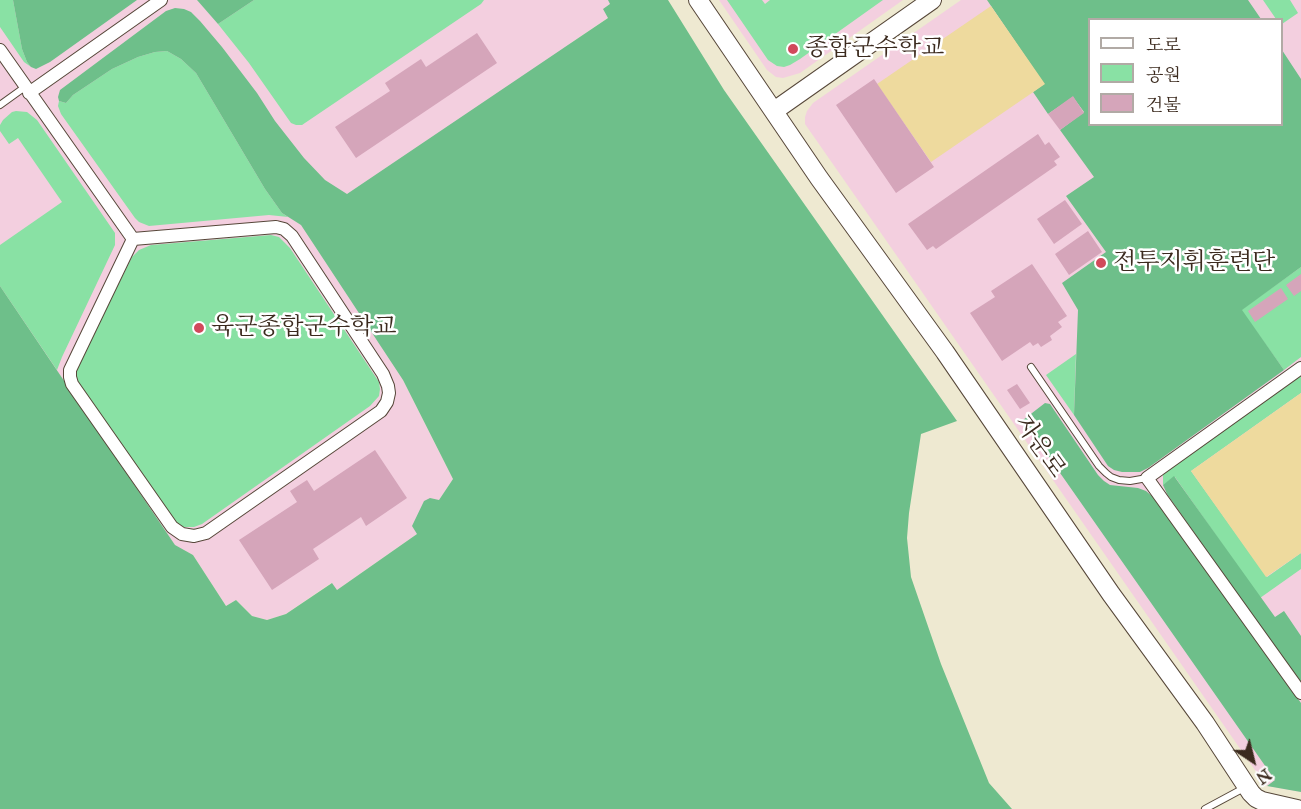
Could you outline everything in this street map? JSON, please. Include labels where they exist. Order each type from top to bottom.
[{"type":"street","points":[[27,90],[161,0]]},
{"type":"street","name":"자운로","points":[[698,0],[819,178],[945,352],[1111,594],[1205,723],[1247,786],[1256,798],[1262,801],[1297,809]]},
{"type":"street","points":[[774,111],[932,0]]},
{"type":"street","points":[[0,50],[133,238]]},
{"type":"street","points":[[276,227],[284,229],[292,236],[383,374],[388,386],[387,402],[381,411],[217,526],[206,533],[194,536],[183,534],[172,527],[72,384],[70,377],[70,370],[133,238],[276,227]]},
{"type":"street","points":[[1301,368],[1147,478],[1301,693]]},
{"type":"lane","points":[[0,105],[27,90]]},
{"type":"lane","points":[[1031,368],[1106,473],[1119,480],[1147,478]]},
{"type":"lane","points":[[1205,809],[1247,786]]},
{"type":"shaded area","name":"육군종합군수학교","points":[[0,0],[634,0],[571,43],[403,380],[453,479],[417,534],[337,590],[331,583],[286,614],[267,620],[252,616],[236,600],[226,606],[193,555],[175,546],[0,286]]},
{"type":"shaded area","name":"종합군수학교","points":[[719,0],[903,0],[800,73],[783,78],[776,77],[767,70]]},
{"type":"shaded area","name":"전투지휘훈련단","points":[[961,0],[1301,0],[1301,792],[1267,786],[1264,783],[805,124],[807,111],[813,103]]},
{"type":"green space","points":[[0,0],[13,0],[22,49],[31,67],[24,62],[0,27]]},
{"type":"green space","points":[[13,0],[137,0],[50,62],[36,69],[27,62],[22,49]]},
{"type":"green space","points":[[197,0],[254,0],[218,24]]},
{"type":"green space","points":[[254,0],[484,0],[302,125],[296,125],[291,123],[249,63],[218,24]]},
{"type":"green space","points":[[608,0],[668,0],[724,90],[957,421],[921,434],[907,538],[911,577],[941,664],[989,783],[1012,809],[0,809],[0,286],[175,545],[193,555],[226,606],[236,600],[252,616],[267,620],[286,614],[332,583],[337,590],[417,534],[412,526],[424,501],[430,498],[439,500],[453,479],[403,380],[301,225],[282,213],[265,189],[196,73],[181,59],[167,51],[155,52],[112,69],[73,95],[66,103],[59,101],[60,90],[166,11],[175,8],[184,9],[200,21],[222,47],[304,158],[325,180],[347,194],[608,18],[603,9],[610,4]]},
{"type":"green space","name":"종합군수학교","points":[[727,0],[762,0],[765,4],[770,0],[883,0],[800,59],[784,67],[777,66],[768,60]]},
{"type":"green space","points":[[987,0],[1248,0],[1260,18],[1088,18],[1088,126],[1283,126],[1283,52],[1301,79],[1301,267],[1242,310],[1284,370],[1140,472],[1122,472],[1108,466],[1074,415],[1078,310],[1062,283],[1106,252],[1066,196],[1094,177],[1060,130],[1084,112],[1073,97],[1048,114],[1033,92],[1044,84]]},
{"type":"green space","points":[[1263,0],[1290,0],[1298,13],[1283,23],[1283,18],[1275,18]]},
{"type":"green space","points":[[167,51],[181,59],[196,73],[265,189],[282,213],[288,217],[269,215],[149,226],[135,218],[61,114],[58,106],[59,101],[66,103],[73,95],[112,69],[138,57]]},
{"type":"green space","points":[[16,111],[27,112],[37,120],[115,233],[115,245],[57,370],[0,286],[0,245],[62,202],[18,138],[9,144],[0,131],[3,120]]},
{"type":"green space","points":[[271,235],[279,237],[290,248],[379,382],[379,396],[370,406],[202,524],[194,527],[181,527],[77,385],[74,373],[132,257],[139,250],[151,245]]},
{"type":"green space","points":[[1301,267],[1301,357],[1284,370],[1241,310]]},
{"type":"green space","points":[[1076,354],[1074,415],[1046,375]]},
{"type":"green space","points":[[1301,376],[1301,393],[1191,471],[1267,577],[1301,553],[1301,569],[1260,598],[1175,477],[1163,485],[1163,475],[1167,468]]},
{"type":"green space","points":[[1045,403],[1050,404],[1104,481],[1110,485],[1138,488],[1153,497],[1301,703],[1301,792],[1267,786],[1275,780],[1023,420]]},
{"type":"green space","points":[[1174,476],[1275,617],[1284,611],[1301,636],[1301,685],[1167,494],[1163,485]]},
{"type":"sand","points":[[991,6],[1045,84],[931,162],[877,84]]},
{"type":"sand","points":[[1301,393],[1301,553],[1266,577],[1191,471]]},
{"type":"building","points":[[477,33],[497,63],[356,158],[335,127],[390,91],[385,83],[421,59],[426,67]]},
{"type":"building","points":[[874,79],[934,167],[896,193],[836,105]]},
{"type":"building","points":[[1073,96],[1084,113],[1060,130],[1048,114]]},
{"type":"building","points":[[1038,134],[1045,145],[1049,142],[1060,157],[1054,161],[1057,165],[936,249],[933,246],[927,250],[908,224]]},
{"type":"building","points":[[1065,200],[1082,224],[1054,244],[1037,219]]},
{"type":"building","points":[[1088,231],[1102,252],[1069,275],[1055,254]]},
{"type":"building","points":[[1032,264],[1067,316],[1058,322],[1062,327],[1050,336],[1052,340],[1041,347],[1038,343],[1033,346],[1030,342],[1002,361],[970,313],[995,297],[991,291]]},
{"type":"building","points":[[1301,274],[1301,291],[1294,296],[1286,285]]},
{"type":"building","points":[[1281,288],[1288,299],[1255,322],[1248,311]]},
{"type":"building","points":[[1017,384],[1030,403],[1020,409],[1007,390]]},
{"type":"building","points":[[375,450],[407,498],[366,526],[361,517],[313,549],[319,559],[272,590],[239,540],[297,502],[290,491],[307,480],[314,491]]},
{"type":"place","name":"종합군수학교","points":[[793,49]]},
{"type":"place","name":"전투지휘훈련단","points":[[1101,263]]},
{"type":"place","name":"육군종합군수학교","points":[[199,328]]}]
